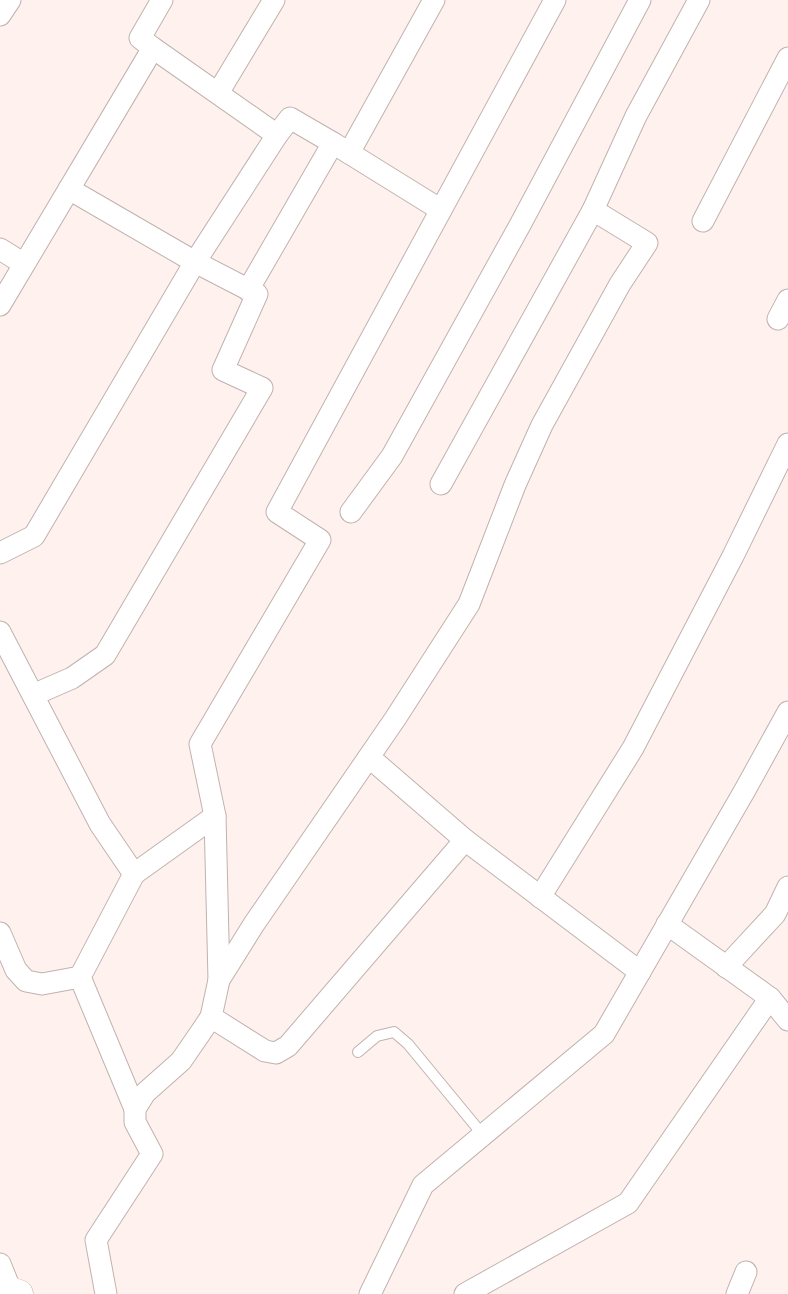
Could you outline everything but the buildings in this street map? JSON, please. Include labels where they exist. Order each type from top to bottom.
[{"type":"street","points":[[0,15],[10,0]]},
{"type":"street","points":[[162,0],[140,38],[277,135]]},
{"type":"street","points":[[218,93],[274,0]]},
{"type":"street","points":[[248,290],[341,148],[434,0]]},
{"type":"street","points":[[135,1109],[145,1093],[181,1061],[211,1017],[219,980],[215,816],[200,744],[320,540],[277,512],[555,0]]},
{"type":"street","points":[[351,512],[392,456],[520,225],[640,0]]},
{"type":"street","points":[[441,484],[593,210],[636,116],[699,0]]},
{"type":"street","points":[[0,304],[153,48]]},
{"type":"street","points":[[703,221],[788,58]]},
{"type":"street","points":[[0,553],[34,536],[195,262],[290,118],[441,210]]},
{"type":"street","points":[[32,695],[72,678],[105,655],[262,388],[223,370],[257,294],[195,262],[69,189]]},
{"type":"street","points":[[219,980],[254,924],[369,756],[469,604],[515,485],[542,425],[620,284],[647,243],[593,210]]},
{"type":"street","points":[[0,249],[24,264]]},
{"type":"street","points":[[778,319],[788,300]]},
{"type":"street","points":[[540,897],[633,748],[733,556],[788,444]]},
{"type":"street","points":[[0,632],[100,824],[134,874]]},
{"type":"street","points":[[370,1294],[424,1184],[604,1034],[788,712]]},
{"type":"street","points":[[369,756],[464,840],[640,972]]},
{"type":"street","points":[[80,977],[134,874],[215,816]]},
{"type":"street","points":[[211,1017],[265,1051],[276,1053],[288,1046],[464,840]]},
{"type":"street","points":[[726,967],[775,914],[788,886]]},
{"type":"street","points":[[667,924],[770,998],[788,1020]]},
{"type":"street","points":[[0,933],[16,970],[26,981],[42,984],[80,977]]},
{"type":"street","points":[[80,977],[135,1109],[136,1122],[152,1154],[96,1240],[106,1294]]},
{"type":"street","points":[[465,1294],[628,1203],[770,998]]},
{"type":"street","points":[[0,1264],[10,1291]]},
{"type":"street","points":[[737,1294],[746,1272]]},
{"type":"lane","points":[[358,1052],[377,1036],[394,1032],[408,1044],[483,1135]]}]
